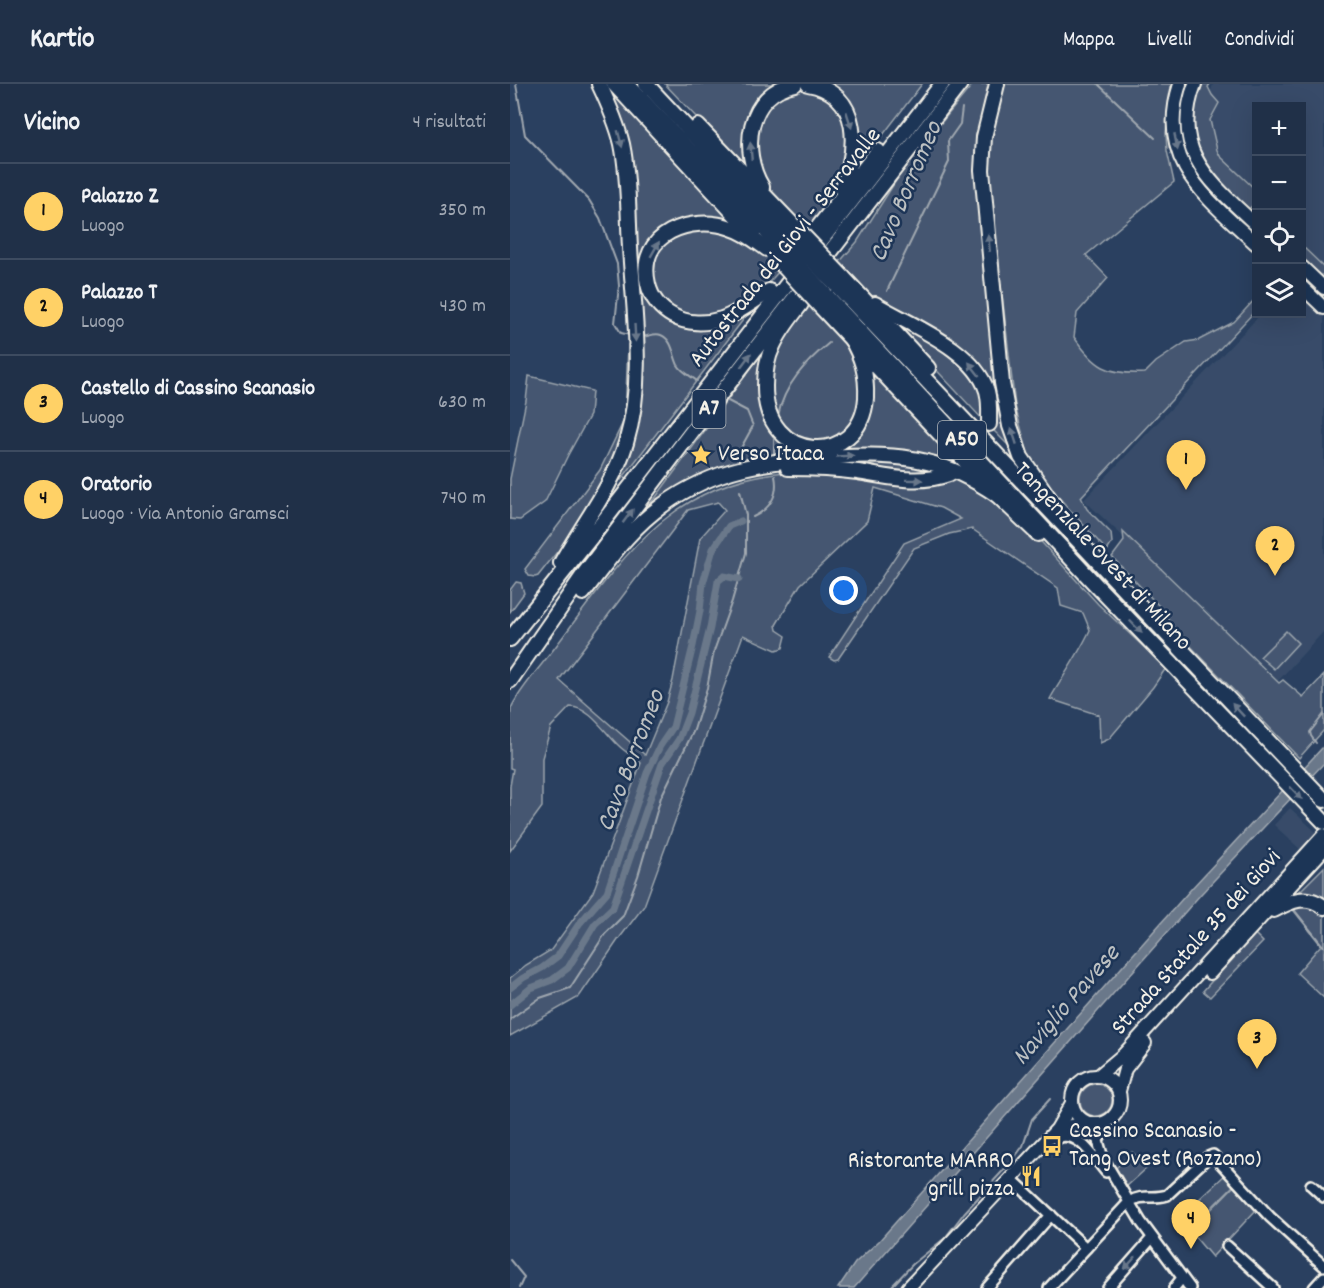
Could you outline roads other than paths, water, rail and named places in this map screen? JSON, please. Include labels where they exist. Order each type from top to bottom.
[{"type":"highway","points":[[543,596],[613,475],[626,443],[635,397],[636,356],[627,177],[621,142],[599,84]]},
{"type":"highway","points":[[614,84],[781,244]]},
{"type":"highway","name":"Tangenziale Ovest di Milano","points":[[627,84],[781,244],[840,281],[1086,548],[1324,800]]},
{"type":"highway","name":"Tangenziale Ovest di Milano","points":[[646,84],[781,244],[823,300],[1324,822]]},
{"type":"highway","points":[[658,84],[773,204]]},
{"type":"highway","points":[[781,244],[773,204],[759,182],[753,167],[750,136],[755,116],[763,102],[780,88],[795,84]]},
{"type":"highway","points":[[808,84],[834,95],[846,110],[851,123],[854,144],[852,161],[838,201]]},
{"type":"highway","name":"A7","points":[[596,531],[624,483],[838,201],[932,84]]},
{"type":"highway","name":"Autostrada dei Giovi - Serravalle","points":[[510,639],[942,84]]},
{"type":"highway","name":"Autostrada dei Giovi - Serravalle","points":[[510,681],[591,565],[960,84]]},
{"type":"highway","points":[[996,84],[984,137],[982,170],[1002,383],[1015,442],[1022,457],[1086,548]]},
{"type":"highway","points":[[823,300],[860,354],[866,376],[865,406],[858,425],[844,439],[831,445],[815,448],[793,443],[779,432],[768,411],[765,379],[769,355],[783,328],[853,232],[877,191]]},
{"type":"highway","points":[[769,291],[724,318],[704,322],[685,321],[667,313],[656,302],[650,290],[647,273],[652,250],[661,238],[673,229],[691,224],[715,224],[751,237],[781,244]]},
{"type":"highway","points":[[840,281],[944,343],[966,360],[983,382],[987,392],[989,424]]},
{"type":"highway","points":[[861,295],[1053,504]]},
{"type":"highway","points":[[850,337],[997,495],[1096,585]]},
{"type":"highway","points":[[584,593],[625,539],[655,511],[699,484],[744,466],[792,459],[854,455],[897,456],[947,468],[967,476],[997,495]]},
{"type":"highway","points":[[546,632],[626,547],[653,523],[688,499],[737,478],[787,468],[832,470],[910,481],[936,479],[949,474]]},
{"type":"highway","points":[[1274,910],[1292,900],[1301,899],[1312,900],[1324,907]]},
{"type":"main road","points":[[1180,84],[1174,109],[1174,124],[1177,147],[1185,168],[1202,193],[1252,239]]},
{"type":"main road","points":[[1195,84],[1189,106],[1188,124],[1197,161],[1213,184],[1252,220]]},
{"type":"main road","points":[[1306,271],[1324,288]]},
{"type":"main road","points":[[1306,291],[1324,308]]},
{"type":"main road","name":"Strada Statale 35 dei Giovi","points":[[1098,1076],[1124,1054],[1324,835]]},
{"type":"main road","name":"Strada Statale 35 dei Giovi","points":[[1119,1091],[1130,1061],[1324,849]]},
{"type":"main road","points":[[1213,970],[1324,861]]},
{"type":"main road","points":[[917,1288],[1054,1140],[1071,1126],[1106,1122],[1117,1113],[1120,1106],[1119,1091],[1111,1080],[1098,1076],[1082,1080],[1076,1086],[1072,1095],[1072,1103],[1078,1116],[1090,1123]]},
{"type":"main road","points":[[908,1288],[1057,1130],[1072,1103]]},
{"type":"street","points":[[1106,1122],[1098,1141],[1099,1149],[1152,1238],[1190,1288]]},
{"type":"street","points":[[1054,1140],[1064,1136],[1073,1137],[1080,1142],[1121,1189]]},
{"type":"street","points":[[1049,1288],[1129,1202],[1138,1196],[1167,1195],[1213,1155],[1270,1217],[1324,1266]]},
{"type":"street","points":[[1015,1182],[1086,1248]]},
{"type":"street","points":[[1311,1185],[1324,1197]]},
{"type":"street","points":[[987,1288],[1051,1215]]},
{"type":"street","points":[[1108,1288],[1152,1238]]},
{"type":"street","points":[[1227,1246],[1272,1288]]},
{"type":"street","points":[[1314,1288],[1324,1277]]},
{"type":"street","points":[[1174,1288],[1182,1278]]},
{"type":"waterway","points":[[516,84],[525,135],[589,200],[600,218],[617,264],[619,286],[615,323],[621,333],[630,335]]},
{"type":"waterway","points":[[1098,84],[1155,138]]},
{"type":"waterway","name":"Cavo Borromeo","points":[[887,291],[949,162],[948,141],[960,124],[962,108]]},
{"type":"waterway","points":[[642,337],[656,334],[665,337],[680,367],[697,381]]},
{"type":"waterway","name":"Cavo Borromeo","points":[[778,416],[785,394],[797,375],[829,343]]},
{"type":"waterway","points":[[728,401],[747,411],[753,426],[742,446],[739,463]]},
{"type":"waterway","name":"Cavo Borromeo","points":[[774,437],[774,456]]},
{"type":"waterway","name":"Cavo Borromeo","points":[[753,517],[772,501],[776,489],[775,476]]},
{"type":"waterway","points":[[510,1019],[540,998],[570,988],[605,934],[623,916],[638,876],[661,797],[694,730],[707,688],[714,651],[746,553],[746,515],[740,491]]},
{"type":"waterway","name":"Cavo Borromeo","points":[[510,988],[558,956],[579,924],[607,892],[647,773],[660,746],[673,727],[693,646],[703,583],[713,549],[729,526],[741,521]]},
{"type":"waterway","points":[[510,1005],[531,988],[552,980],[568,968],[595,924],[613,907],[662,764],[679,739],[689,713],[710,628],[718,581],[724,576],[739,579]]},
{"type":"waterway","points":[[1316,743],[1310,732],[1324,714]]},
{"type":"waterway","points":[[1292,907],[1324,947]]},
{"type":"waterway","points":[[892,1286],[913,1264],[945,1238],[964,1213],[1012,1161],[1023,1146],[1032,1119],[1050,1099]]},
{"type":"waterway","points":[[510,1260],[524,1277],[519,1288]]},
{"type":"place","name":"Verso Itaca","points":[[701,455]]},
{"type":"place","name":"Palazzo Z","points":[[1186,490]]},
{"type":"place","name":"Palazzo T","points":[[1275,576]]},
{"type":"place","name":"Castello di Cassino Scanasio","points":[[1257,1069]]},
{"type":"place","name":"Cassino Scanasio - Tang Ovest (Rozzano)","points":[[1052,1146]]},
{"type":"place","name":"Ristorante MARRO grill pizza","points":[[1031,1176]]},
{"type":"place","name":"Oratorio","points":[[1191,1249]]},
{"type":"water label","name":"Naviglio Pavese","points":[[1067,1006]]}]
